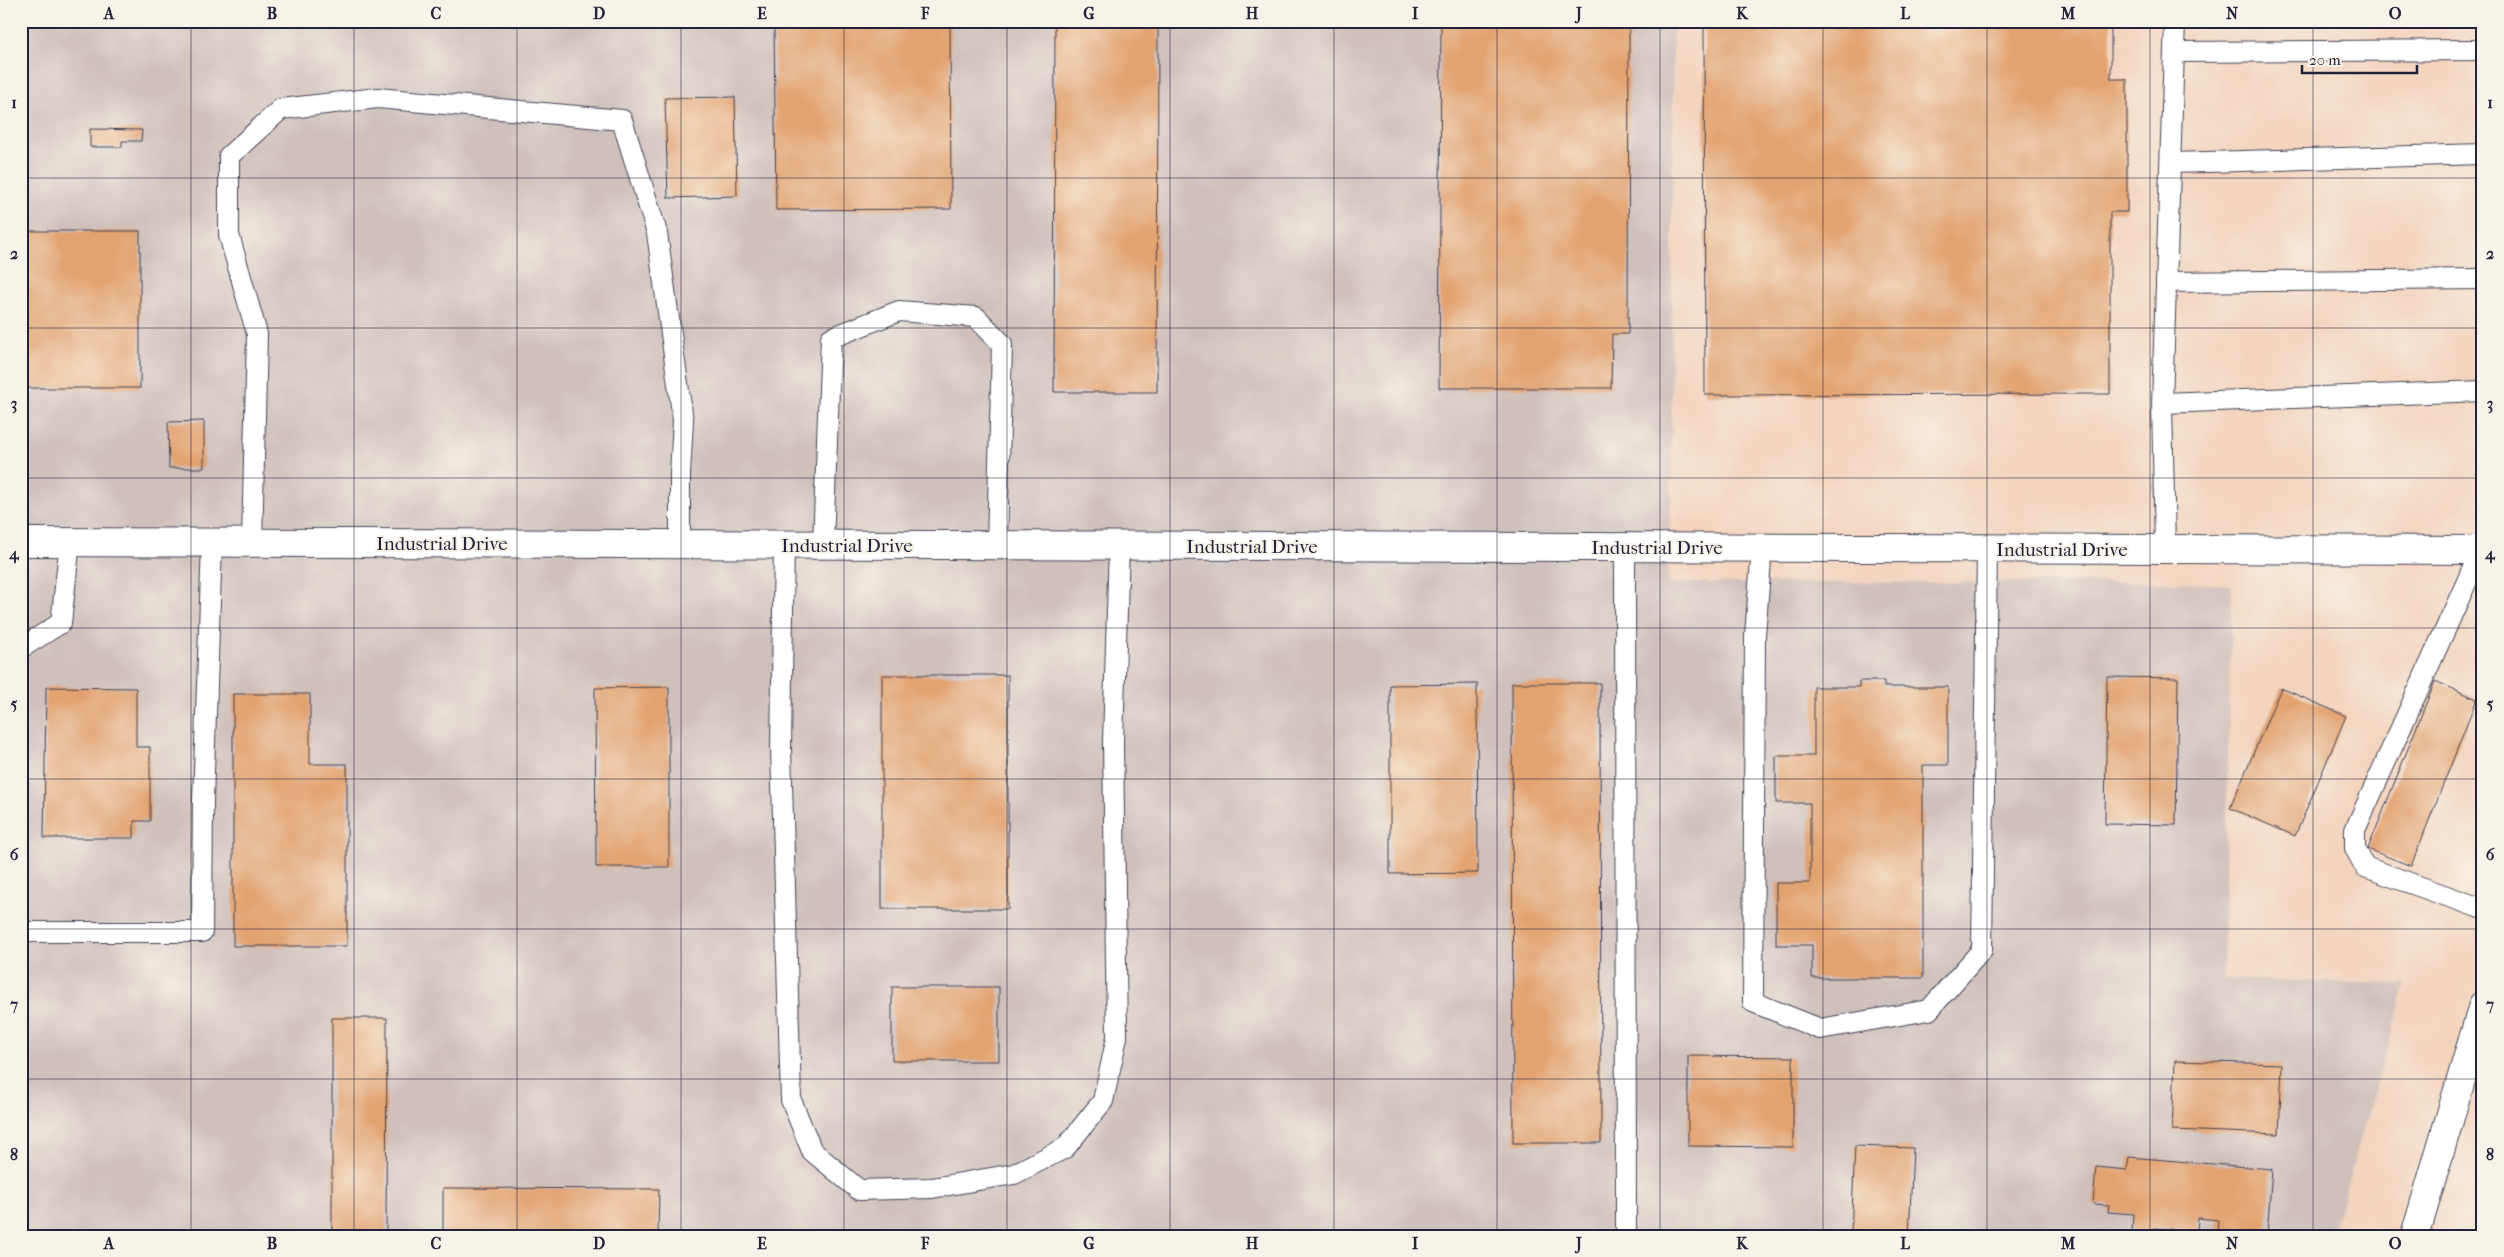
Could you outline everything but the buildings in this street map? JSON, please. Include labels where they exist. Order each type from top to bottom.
[{"type":"street","name":"Industrial Drive","points":[[21,542],[2482,550]]},
{"type":"street","points":[[2415,1236],[2480,1020]]},
{"type":"lane","points":[[2165,549],[2162,403],[2175,21]]},
{"type":"lane","points":[[2174,52],[2483,50]]},
{"type":"lane","points":[[252,542],[257,334],[229,235],[229,156],[281,109],[378,98],[622,120],[657,233],[683,420],[680,474],[680,544]]},
{"type":"lane","points":[[2171,164],[2483,154]]},
{"type":"lane","points":[[2166,282],[2483,279]]},
{"type":"lane","points":[[822,544],[831,338],[899,311],[976,317],[1002,344],[997,545]]},
{"type":"lane","points":[[2162,403],[2483,391]]},
{"type":"lane","points":[[21,648],[61,623],[70,542]]},
{"type":"lane","points":[[21,932],[202,932],[203,800],[212,542]]},
{"type":"lane","points":[[784,544],[781,748],[791,1100],[812,1151],[859,1190],[932,1188],[1014,1174],[1065,1148],[1103,1101],[1117,1037],[1114,742],[1119,545]]},
{"type":"lane","points":[[1625,547],[1626,1228]]},
{"type":"lane","points":[[1762,548],[1755,635],[1752,1002],[1820,1029],[1928,1010],[1982,950],[1987,549]]},
{"type":"lane","points":[[2482,550],[2355,830],[2355,848],[2365,867],[2483,909]]},
{"type":"shaded area","points":[[21,21],[1673,21],[1671,496],[1668,583],[2154,582],[2232,585],[2223,979],[2406,984],[2332,1236],[21,1236]]},
{"type":"shaded area","points":[[1672,21],[2483,21],[2483,1236],[2332,1236],[2406,984],[2223,979],[2232,585],[1668,583]]}]
